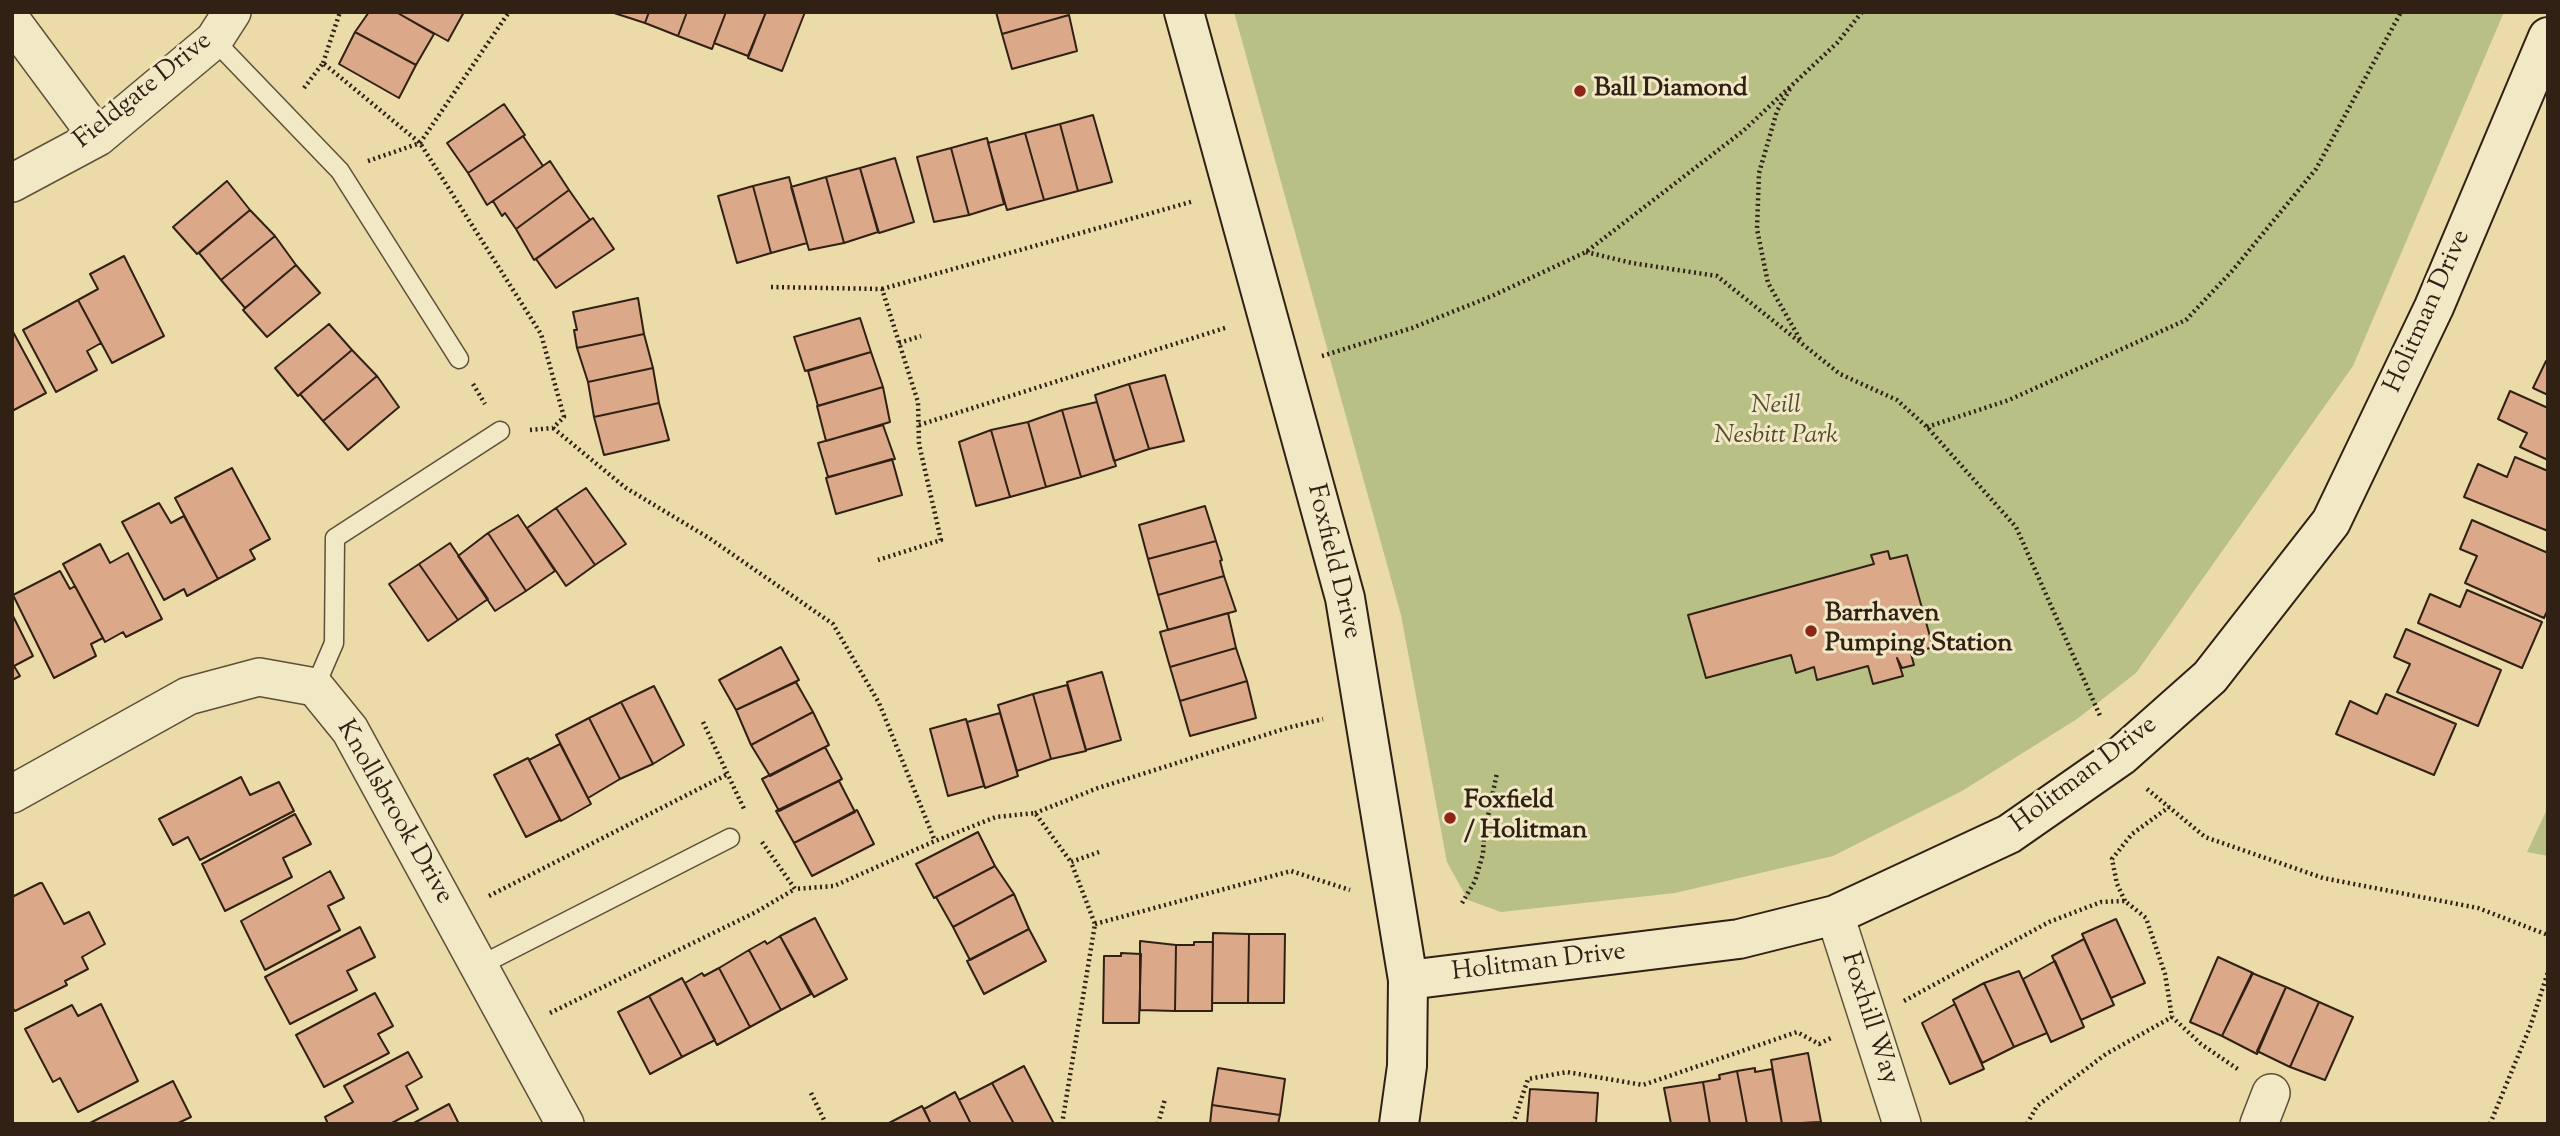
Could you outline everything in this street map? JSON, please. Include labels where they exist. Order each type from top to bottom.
[{"type":"street","name":"Foxfield Drive","points":[[1184,12],[1345,598],[1408,980],[1407,1066],[1399,1124]]},
{"type":"street","points":[[12,21],[98,136]]},
{"type":"street","name":"Fieldgate Drive","points":[[12,183],[98,136],[223,26]]},
{"type":"street","name":"Holitman Drive","points":[[1408,980],[1739,939],[1835,915],[2009,834],[2118,759],[2210,677],[2331,522],[2434,307],[2548,37]]},
{"type":"street","points":[[12,794],[188,696],[259,677],[315,688]]},
{"type":"street","name":"Knollsbrook Drive","points":[[315,688],[350,730],[565,1124]]},
{"type":"street","name":"Foxhill Way","points":[[1835,915],[1902,1124]]},
{"type":"lane","points":[[223,26],[285,113],[340,171],[459,359]]},
{"type":"lane","points":[[315,688],[334,643],[335,538],[500,431]]},
{"type":"lane","points":[[479,966],[730,838]]},
{"type":"path","points":[[285,113],[323,63],[340,12]]},
{"type":"path","points":[[340,171],[420,143],[509,12]]},
{"type":"path","points":[[1282,367],[1370,343],[1412,328],[1492,296],[1586,252],[1743,131],[1837,43],[1862,12]]},
{"type":"path","points":[[1927,426],[2009,400],[2186,320],[2232,270],[2316,169],[2401,12]]},
{"type":"path","points":[[323,63],[420,143],[541,334],[564,417],[553,428],[500,431],[459,359]]},
{"type":"path","points":[[1793,84],[1777,111],[1759,173],[1757,229],[1768,283],[1803,345]]},
{"type":"path","points":[[771,287],[882,289],[1198,199]]},
{"type":"path","points":[[1586,252],[1632,263],[1717,276],[1840,374],[1897,400],[1927,426],[2016,527],[2118,759],[2205,837],[2323,878],[2478,908],[2548,935]]},
{"type":"path","points":[[878,560],[941,540],[919,444],[918,402],[882,289]]},
{"type":"path","points":[[919,425],[1233,326]]},
{"type":"path","points":[[899,343],[921,336]]},
{"type":"path","points":[[553,428],[626,488],[709,538],[833,624],[879,703],[935,841]]},
{"type":"path","points":[[514,1031],[756,912],[795,889],[834,886],[996,817],[1035,813],[1098,788],[1287,728],[1335,716]]},
{"type":"path","points":[[703,722],[755,830],[795,889]]},
{"type":"path","points":[[1462,903],[1475,881],[1483,854],[1497,773]]},
{"type":"path","points":[[452,915],[728,774]]},
{"type":"path","points":[[2169,807],[2132,834],[2112,859],[2117,884],[2125,901],[2146,918],[2165,974],[2172,1017],[2265,1108]]},
{"type":"path","points":[[1035,813],[1071,862],[1095,924],[1062,1124]]},
{"type":"path","points":[[730,838],[755,830]]},
{"type":"path","points":[[1071,862],[1099,852]]},
{"type":"path","points":[[1095,924],[1291,871],[1356,892]]},
{"type":"path","points":[[1513,1124],[1528,1079],[1567,1072],[1643,1085],[1797,1032],[1819,1044],[1928,990],[2049,922],[2101,902],[2125,901]]},
{"type":"path","points":[[2490,1124],[2530,1027],[2548,972]]},
{"type":"path","points":[[2027,1124],[2037,1106],[2106,1054],[2172,1017]]},
{"type":"path","points":[[811,1093],[827,1124]]},
{"type":"path","points":[[1158,1124],[1165,1099]]},
{"type":"green space","name":"Neill Nesbitt Park","points":[[1234,12],[2504,12],[2353,366],[2136,673],[2077,719],[1962,791],[1833,856],[1675,893],[1501,912],[1468,900],[1447,862],[1401,615]]},
{"type":"green space","points":[[2548,807],[2548,856],[2527,852]]},
{"type":"building","points":[[369,12],[396,12],[434,34],[416,65],[355,32]]},
{"type":"building","points":[[396,12],[464,12],[448,41]]},
{"type":"building","points":[[611,12],[649,12],[645,23]]},
{"type":"building","points":[[649,12],[687,12],[678,36],[645,23]]},
{"type":"building","points":[[687,12],[726,12],[712,49],[678,36]]},
{"type":"building","points":[[726,12],[766,12],[748,56],[714,43]]},
{"type":"building","points":[[766,12],[805,12],[782,71],[748,58]]},
{"type":"building","points":[[996,12],[1068,12],[1069,15],[1002,34]]},
{"type":"building","points":[[1069,15],[1077,51],[1012,69],[1002,34]]},
{"type":"building","points":[[355,32],[416,65],[399,98],[339,64]]},
{"type":"building","points":[[504,104],[525,135],[468,173],[447,143]]},
{"type":"building","points":[[1093,115],[1112,182],[1078,191],[1060,124]]},
{"type":"building","points":[[1060,124],[1078,191],[1044,200],[1025,133]]},
{"type":"building","points":[[1025,133],[1044,200],[1007,210],[988,143]]},
{"type":"building","points":[[523,136],[543,166],[487,205],[468,173]]},
{"type":"building","points":[[987,138],[1004,204],[969,215],[951,148]]},
{"type":"building","points":[[951,148],[969,215],[934,222],[917,157]]},
{"type":"building","points":[[895,158],[914,222],[879,233],[860,168]]},
{"type":"building","points":[[550,161],[569,190],[516,229],[505,213],[502,216],[493,201]]},
{"type":"building","points":[[860,168],[878,232],[844,243],[826,177]]},
{"type":"building","points":[[789,177],[807,243],[771,253],[753,186]]},
{"type":"building","points":[[826,177],[844,243],[809,250],[791,187]]},
{"type":"building","points":[[227,181],[250,210],[197,254],[173,227]]},
{"type":"building","points":[[753,186],[771,253],[737,263],[718,196]]},
{"type":"building","points":[[569,190],[590,220],[534,260],[516,229]]},
{"type":"building","points":[[250,210],[275,236],[221,280],[199,253]]},
{"type":"building","points":[[593,218],[614,249],[556,288],[536,259]]},
{"type":"building","points":[[275,236],[296,265],[245,308],[221,280]]},
{"type":"building","points":[[124,256],[164,336],[112,363],[78,300],[98,289],[90,274]]},
{"type":"building","points":[[296,265],[320,293],[267,337],[243,310]]},
{"type":"building","points":[[638,298],[644,334],[577,348],[573,312]]},
{"type":"building","points":[[78,300],[101,343],[87,351],[97,370],[56,392],[23,330]]},
{"type":"building","points":[[860,318],[871,352],[805,371],[794,337]]},
{"type":"building","points":[[329,324],[352,350],[298,396],[275,368]]},
{"type":"building","points":[[12,330],[46,393],[12,411]]},
{"type":"building","points":[[644,334],[653,368],[588,382],[577,348]]},
{"type":"building","points":[[352,350],[377,376],[323,421],[300,394]]},
{"type":"building","points":[[871,352],[883,387],[818,406],[808,371]]},
{"type":"building","points":[[2546,361],[2548,362],[2548,395],[2533,388]]},
{"type":"building","points":[[653,368],[659,403],[594,417],[588,382]]},
{"type":"building","points":[[1165,375],[1184,441],[1149,449],[1129,384]]},
{"type":"building","points":[[377,376],[399,407],[348,450],[323,421]]},
{"type":"building","points":[[1129,384],[1149,449],[1114,461],[1095,395]]},
{"type":"building","points":[[883,387],[890,422],[826,441],[817,406]]},
{"type":"building","points":[[2510,391],[2548,408],[2548,460],[2520,447],[2527,433],[2498,419]]},
{"type":"building","points":[[1097,402],[1116,466],[1081,477],[1062,410]]},
{"type":"building","points":[[659,403],[669,440],[604,455],[594,417]]},
{"type":"building","points":[[1062,410],[1081,477],[1046,487],[1028,422]]},
{"type":"building","points":[[1028,422],[1046,487],[1010,497],[991,430]]},
{"type":"building","points":[[883,425],[895,459],[828,477],[818,443]]},
{"type":"building","points":[[991,430],[1010,497],[976,506],[959,442]]},
{"type":"building","points":[[2515,457],[2548,471],[2548,531],[2464,497],[2478,464],[2507,477]]},
{"type":"building","points":[[892,459],[902,495],[836,514],[826,478]]},
{"type":"building","points":[[232,468],[270,539],[250,550],[255,559],[218,579],[175,498]]},
{"type":"building","points":[[586,488],[626,544],[595,565],[556,508]]},
{"type":"building","points":[[159,503],[171,523],[184,516],[218,579],[187,596],[184,589],[164,600],[122,522]]},
{"type":"building","points":[[1205,506],[1216,541],[1148,559],[1139,525]]},
{"type":"building","points":[[556,508],[595,565],[566,586],[527,528]]},
{"type":"building","points":[[518,515],[555,571],[526,591],[488,533]]},
{"type":"building","points":[[2472,520],[2548,553],[2548,609],[2544,618],[2465,583],[2477,556],[2460,549]]},
{"type":"building","points":[[488,533],[526,591],[495,611],[458,556]]},
{"type":"building","points":[[1216,541],[1224,576],[1158,595],[1148,559]]},
{"type":"building","points":[[450,543],[488,599],[458,620],[419,564]]},
{"type":"building","points":[[100,544],[110,563],[128,553],[162,619],[126,637],[123,632],[105,642],[63,564]]},
{"type":"building","name":"Barrhaven Pumping Station","points":[[1888,551],[1890,559],[1907,555],[1933,647],[1911,654],[1914,665],[1902,668],[1897,658],[1903,676],[1873,684],[1868,666],[1817,680],[1814,667],[1796,673],[1791,655],[1706,678],[1688,615],[1874,564],[1871,555]]},
{"type":"building","points":[[419,564],[458,620],[428,641],[389,584]]},
{"type":"building","points":[[60,571],[70,589],[75,586],[103,638],[91,644],[96,656],[54,678],[13,595]]},
{"type":"building","points":[[1224,576],[1236,611],[1168,630],[1158,595]]},
{"type":"building","points":[[2467,590],[2542,622],[2522,668],[2418,623],[2430,594],[2460,607]]},
{"type":"building","points":[[1228,613],[1236,648],[1170,667],[1160,632]]},
{"type":"building","points":[[12,614],[33,656],[14,666],[20,676],[12,680]]},
{"type":"building","points":[[2406,629],[2501,670],[2478,726],[2397,692],[2410,664],[2394,657]]},
{"type":"building","points":[[781,647],[799,680],[736,710],[719,680]]},
{"type":"building","points":[[1236,648],[1247,681],[1180,701],[1170,667]]},
{"type":"building","points":[[1102,672],[1121,740],[1086,750],[1067,682]]},
{"type":"building","points":[[1247,681],[1256,718],[1190,736],[1180,701]]},
{"type":"building","points":[[796,682],[813,712],[751,745],[736,710]]},
{"type":"building","points":[[1067,685],[1086,751],[1051,759],[1033,694]]},
{"type":"building","points":[[654,686],[684,745],[653,764],[621,702]]},
{"type":"building","points":[[1033,694],[1051,759],[1017,771],[998,705]]},
{"type":"building","points":[[2386,694],[2456,724],[2434,775],[2336,734],[2350,701],[2377,714]]},
{"type":"building","points":[[621,702],[653,764],[620,779],[589,718]]},
{"type":"building","points":[[813,712],[829,745],[770,776],[751,745]]},
{"type":"building","points":[[1000,713],[1018,776],[985,788],[967,722]]},
{"type":"building","points":[[589,718],[620,779],[588,798],[556,735]]},
{"type":"building","points":[[966,719],[984,786],[948,796],[930,729]]},
{"type":"building","points":[[560,744],[591,804],[561,821],[529,760]]},
{"type":"building","points":[[825,747],[842,779],[779,811],[762,779]]},
{"type":"building","points":[[528,758],[560,820],[526,837],[494,775]]},
{"type":"building","points":[[241,777],[250,795],[279,782],[294,811],[200,860],[188,837],[173,845],[159,819]]},
{"type":"building","points":[[839,781],[855,812],[794,843],[776,811]]},
{"type":"building","points":[[857,810],[874,844],[812,876],[794,843]]},
{"type":"building","points":[[295,814],[311,844],[283,858],[292,877],[225,911],[202,864]]},
{"type":"building","points":[[978,832],[995,866],[934,898],[916,864]]},
{"type":"building","points":[[995,866],[1014,894],[953,927],[936,897]]},
{"type":"building","points":[[330,871],[344,898],[328,906],[340,930],[265,970],[241,921]]},
{"type":"building","points":[[40,883],[64,924],[89,912],[105,944],[82,957],[88,969],[65,981],[67,985],[15,1011],[12,1007],[12,897]]},
{"type":"building","points":[[1014,894],[1029,929],[970,960],[953,927]]},
{"type":"building","points":[[815,918],[847,979],[814,997],[780,936]]},
{"type":"building","points":[[2116,919],[2145,983],[2111,998],[2082,934]]},
{"type":"building","points":[[360,927],[375,957],[347,971],[357,990],[290,1024],[265,977]]},
{"type":"building","points":[[1029,929],[1046,961],[984,994],[967,961]]},
{"type":"building","points":[[1213,933],[1249,934],[1248,1003],[1212,1003]]},
{"type":"building","points":[[1249,934],[1285,934],[1284,1003],[1248,1003]]},
{"type":"building","points":[[780,936],[811,994],[781,1010],[749,950]]},
{"type":"building","points":[[2084,939],[2114,1005],[2081,1020],[2052,956]]},
{"type":"building","points":[[1140,941],[1176,945],[1175,1011],[1140,1010]]},
{"type":"building","points":[[1194,942],[1213,942],[1212,1011],[1175,1011],[1176,945],[1194,945]]},
{"type":"building","points":[[749,950],[781,1010],[750,1027],[719,968]]},
{"type":"building","points":[[1121,953],[1141,954],[1139,1023],[1103,1023],[1104,956],[1121,956]]},
{"type":"building","points":[[2218,957],[2253,973],[2222,1036],[2190,1022]]},
{"type":"building","points":[[2055,961],[2084,1027],[2051,1042],[2023,979]]},
{"type":"building","points":[[719,968],[750,1027],[717,1045],[685,983],[702,973],[704,976]]},
{"type":"building","points":[[2019,971],[2047,1033],[2014,1047],[1984,983]]},
{"type":"building","points":[[2252,973],[2286,987],[2257,1054],[2222,1036]]},
{"type":"building","points":[[682,978],[715,1040],[682,1057],[649,996]]},
{"type":"building","points":[[1984,983],[2014,1047],[1982,1063],[1953,1000]]},
{"type":"building","points":[[2286,987],[2319,1002],[2290,1067],[2257,1051]]},
{"type":"building","points":[[375,993],[393,1026],[378,1034],[389,1053],[324,1087],[296,1035]]},
{"type":"building","points":[[649,996],[682,1057],[650,1074],[618,1012]]},
{"type":"building","points":[[2319,1002],[2353,1017],[2325,1080],[2290,1067]]},
{"type":"building","points":[[101,1004],[138,1081],[78,1112],[60,1078],[53,1082],[25,1029],[72,1005],[78,1016]]},
{"type":"building","points":[[1955,1004],[1984,1069],[1950,1084],[1922,1023]]},
{"type":"building","points":[[408,1052],[422,1077],[406,1086],[418,1109],[390,1124],[328,1124],[325,1117],[353,1102],[344,1086]]},
{"type":"building","points":[[1808,1053],[1821,1122],[1782,1124],[1771,1060]]},
{"type":"building","points":[[1024,1066],[1054,1124],[1014,1124],[992,1083]]},
{"type":"building","points":[[1218,1068],[1285,1079],[1280,1115],[1212,1105]]},
{"type":"building","points":[[1755,1068],[1755,1072],[1772,1069],[1782,1124],[1747,1124],[1737,1071]]},
{"type":"building","points":[[1737,1071],[1747,1124],[1710,1124],[1703,1082],[1720,1079],[1719,1075]]},
{"type":"building","points":[[173,1081],[191,1117],[176,1124],[88,1124]]},
{"type":"building","points":[[1703,1082],[1710,1124],[1671,1124],[1664,1088]]},
{"type":"building","points":[[992,1083],[1014,1124],[971,1124],[959,1100]]},
{"type":"building","points":[[1530,1089],[1598,1093],[1596,1124],[1527,1124]]},
{"type":"building","points":[[955,1092],[971,1124],[931,1124],[924,1109]]},
{"type":"building","points":[[449,1104],[459,1124],[412,1124]]},
{"type":"building","points":[[1212,1105],[1280,1115],[1278,1124],[1210,1124]]},
{"type":"building","points":[[922,1106],[931,1124],[889,1123]]},
{"type":"place","name":"Ball Diamond","points":[[1580,91]]},
{"type":"place","name":"Barrhaven Pumping Station","points":[[1811,631]]},
{"type":"place","name":"Foxfield / Holitman","points":[[1450,818]]}]
